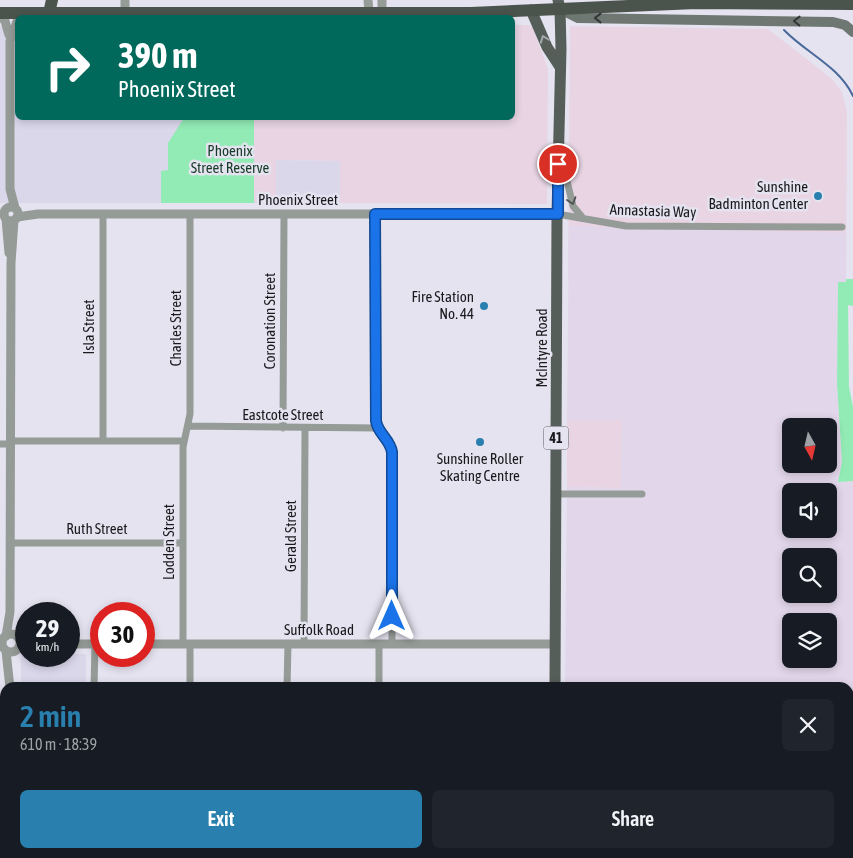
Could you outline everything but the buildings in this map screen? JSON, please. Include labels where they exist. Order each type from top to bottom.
[{"type":"highway","points":[[49,13],[52,0]]},
{"type":"highway","points":[[35,15],[125,6],[382,14],[531,10],[560,3],[853,4]]},
{"type":"highway","points":[[0,15],[15,16]]},
{"type":"main road","points":[[560,3],[578,18],[833,22],[850,27]]},
{"type":"main road","name":"McIntyre Road","points":[[555,682],[560,3]]},
{"type":"main road","points":[[531,10],[547,47],[560,67]]},
{"type":"street","points":[[368,0],[369,13]]},
{"type":"street","points":[[382,0],[382,14]]},
{"type":"street","points":[[0,15],[5,21],[10,41],[10,189],[8,214],[10,263],[11,543],[10,612],[6,645],[10,682]]},
{"type":"street","points":[[10,41],[15,30]]},
{"type":"street","points":[[558,147],[573,206],[582,218]]},
{"type":"street","name":"Phoenix Street","points":[[8,214],[558,214]]},
{"type":"street","name":"Isla Street","points":[[103,214],[103,441]]},
{"type":"street","name":"Charles Street","points":[[184,441],[189,426],[190,214]]},
{"type":"street","name":"Coronation Street","points":[[283,428],[284,214]]},
{"type":"street","points":[[375,214],[376,412],[378,428],[388,440],[392,452],[392,644]]},
{"type":"street","name":"Annastasia Way","points":[[558,214],[626,226],[842,227]]},
{"type":"street","name":"Eastcote Street","points":[[189,426],[305,429],[378,428]]},
{"type":"street","name":"Gerald Street","points":[[304,644],[305,429]]},
{"type":"street","points":[[0,444],[10,442],[184,441]]},
{"type":"street","name":"Lodden Street","points":[[184,441],[183,543],[190,682]]},
{"type":"street","points":[[556,494],[642,494]]},
{"type":"street","name":"Ruth Street","points":[[11,543],[183,543]]},
{"type":"street","points":[[10,612],[15,626]]},
{"type":"street","points":[[6,645],[11,635],[15,637]]},
{"type":"street","name":"Suffolk Road","points":[[155,644],[555,644]]},
{"type":"street","points":[[287,682],[288,644]]},
{"type":"street","points":[[379,644],[379,682]]},
{"type":"street","points":[[95,682],[96,667]]},
{"type":"shaded area","points":[[515,25],[529,25],[533,28],[548,69],[547,204],[340,203],[340,161],[276,160],[276,203],[254,203],[254,120],[515,120]]},
{"type":"shaded area","points":[[0,26],[15,26],[15,120],[205,120],[206,203],[0,203]]},
{"type":"shaded area","points":[[570,26],[768,29],[831,78],[842,92],[847,112],[846,282],[568,279]]},
{"type":"shaded area","points":[[276,160],[340,161],[340,203],[276,203]]},
{"type":"shaded area","points":[[569,226],[846,233],[846,282],[838,282],[837,384],[842,462],[838,482],[853,481],[853,682],[565,682],[567,487],[621,488],[622,420],[567,420]]},
{"type":"shaded area","points":[[567,420],[622,420],[621,488],[567,487]]},
{"type":"shaded area","points":[[80,654],[86,654],[86,682],[21,682],[21,667],[80,667]]},
{"type":"green space","name":"Phoenix Street Reserve","points":[[183,120],[254,120],[254,203],[161,203],[161,171],[168,170],[168,143]]},
{"type":"green space","points":[[846,279],[853,279],[853,306],[848,305],[849,387],[853,407],[853,481],[838,482],[842,462],[837,384],[838,282],[846,282]]},
{"type":"waterway","points":[[784,30],[831,68],[847,85],[853,96]]},
{"type":"place","name":"Sunshine Badminton Center","points":[[818,196]]},
{"type":"place","name":"Fire Station No. 44","points":[[484,306]]},
{"type":"place","name":"Sunshine Roller Skating Centre","points":[[480,442]]},
{"type":"route","points":[[392,616],[392,452],[388,440],[378,428],[376,421],[375,214],[558,214],[558,164]]}]
